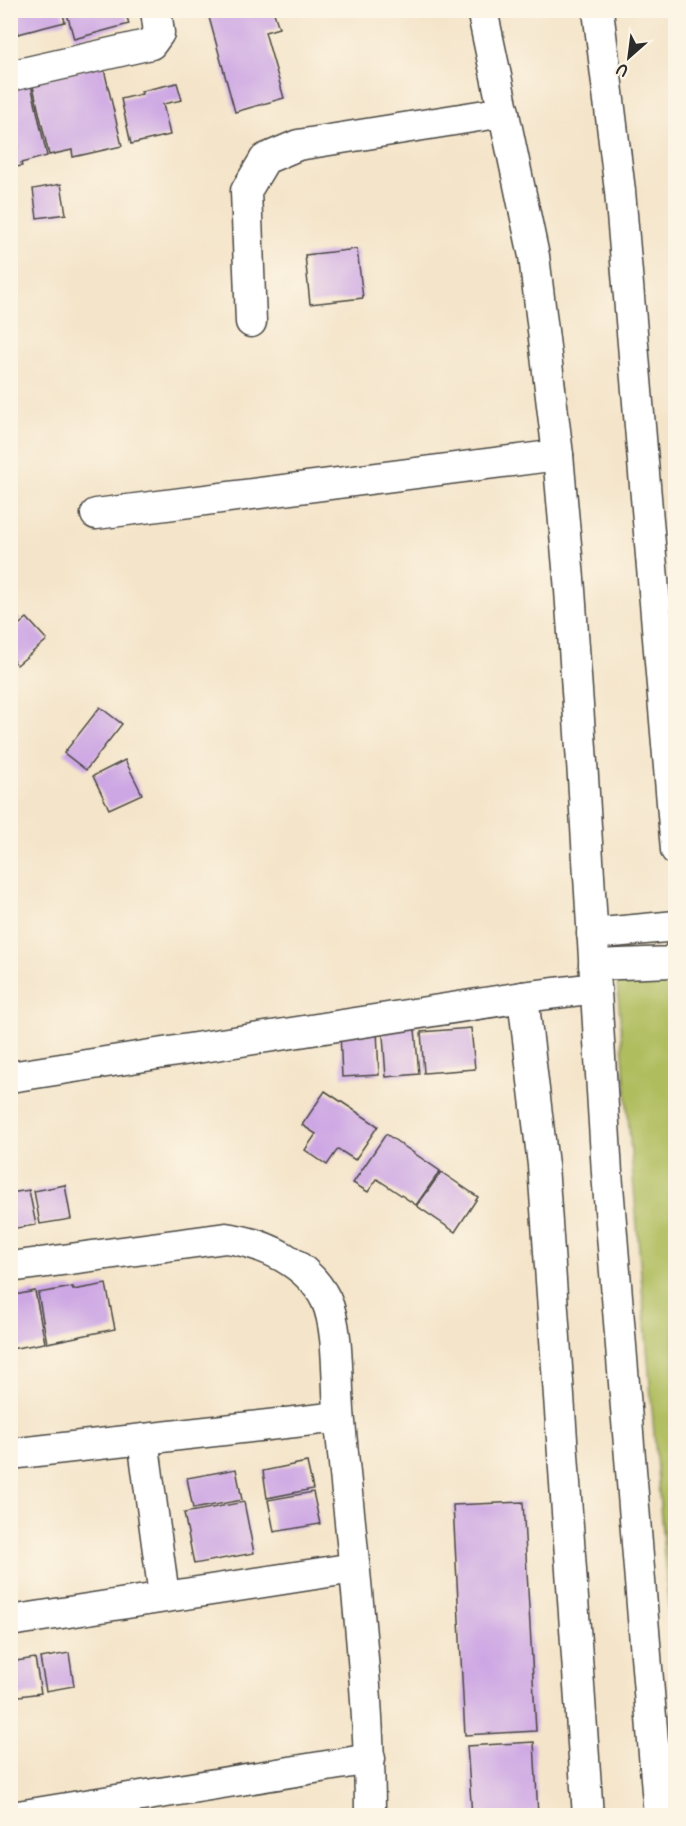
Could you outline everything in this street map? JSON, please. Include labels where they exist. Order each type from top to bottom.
[{"type":"street","points":[[10,76],[151,44],[159,33],[156,10]]},
{"type":"street","points":[[482,10],[534,256],[558,455],[571,602],[607,1173],[659,1815]]},
{"type":"street","points":[[598,10],[620,192],[675,850]]},
{"type":"street","points":[[251,322],[246,191],[265,159],[298,145],[504,112]]},
{"type":"street","points":[[96,514],[558,455]]},
{"type":"street","points":[[592,934],[675,926]]},
{"type":"street","points":[[10,1077],[523,997],[595,977],[672,962],[675,957]]},
{"type":"street","points":[[523,997],[543,1165],[588,1815]]},
{"type":"street","points":[[10,1267],[226,1238],[244,1240],[268,1249],[306,1274],[326,1300],[333,1323],[339,1417],[354,1568],[370,1759],[370,1815]]},
{"type":"street","points":[[10,1454],[339,1417]]},
{"type":"street","points":[[142,1439],[165,1596]]},
{"type":"street","points":[[10,1621],[354,1568]]},
{"type":"street","points":[[18,1815],[370,1759]]},
{"type":"green space","points":[[675,956],[675,1689],[616,970]]},
{"type":"building","points":[[11,10],[62,10],[65,22],[18,34]]},
{"type":"building","points":[[66,10],[125,10],[129,24],[74,39]]},
{"type":"building","points":[[207,10],[273,10],[279,28],[265,32],[284,98],[235,112]]},
{"type":"building","points":[[103,65],[122,146],[73,157],[72,150],[49,155],[32,82]]},
{"type":"building","points":[[30,80],[47,156],[10,168],[10,122],[18,148],[10,114],[10,84]]},
{"type":"building","points":[[177,83],[182,100],[163,104],[170,135],[131,144],[121,99],[142,94],[141,91]]},
{"type":"building","points":[[61,184],[66,214],[37,218],[33,189]]},
{"type":"building","points":[[357,249],[363,298],[310,304],[305,255]]},
{"type":"building","points":[[10,609],[19,619],[10,627]]},
{"type":"building","points":[[27,618],[47,640],[17,665],[10,657],[10,632]]},
{"type":"building","points":[[100,707],[122,724],[86,770],[64,753]]},
{"type":"building","points":[[125,760],[142,794],[109,809],[93,776]]},
{"type":"building","points":[[414,1018],[419,1074],[386,1077],[382,1021]]},
{"type":"building","points":[[471,1028],[475,1069],[424,1073],[421,1032]]},
{"type":"building","points":[[377,1030],[379,1075],[342,1077],[340,1032]]},
{"type":"building","points":[[325,1091],[378,1126],[355,1160],[338,1149],[327,1165],[305,1150],[316,1134],[302,1125]]},
{"type":"building","points":[[386,1134],[440,1171],[416,1205],[377,1179],[368,1192],[353,1183]]},
{"type":"building","points":[[441,1172],[478,1197],[455,1232],[417,1206]]},
{"type":"building","points":[[65,1185],[71,1219],[40,1224],[34,1191]]},
{"type":"building","points":[[29,1190],[36,1225],[10,1229],[10,1193]]},
{"type":"building","points":[[106,1284],[115,1329],[47,1343],[38,1293]]},
{"type":"building","points":[[35,1291],[45,1343],[10,1349],[10,1296]]},
{"type":"building","points":[[307,1462],[313,1489],[267,1498],[263,1471]]},
{"type":"building","points":[[236,1469],[242,1500],[193,1509],[187,1478]]},
{"type":"building","points":[[313,1492],[320,1524],[274,1532],[268,1500]]},
{"type":"building","points":[[244,1502],[254,1553],[194,1564],[184,1513]]},
{"type":"building","points":[[523,1502],[536,1731],[465,1735],[453,1505]]},
{"type":"building","points":[[69,1653],[74,1686],[46,1691],[40,1658]]},
{"type":"building","points":[[35,1658],[41,1693],[12,1697],[10,1662]]},
{"type":"building","points":[[534,1742],[538,1816],[472,1816],[467,1746]]}]
